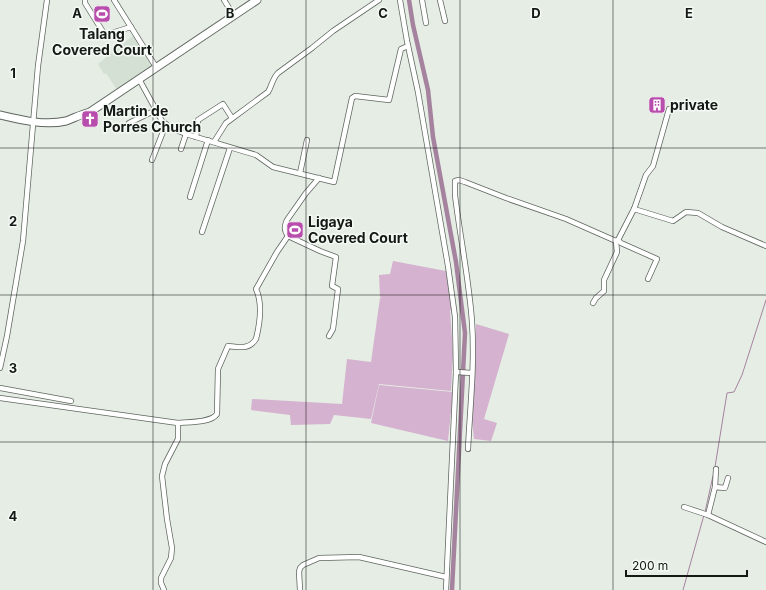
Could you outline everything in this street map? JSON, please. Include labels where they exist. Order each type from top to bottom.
[{"type":"street","points":[[0,368],[8,336],[23,241],[38,66],[47,0]]},
{"type":"street","points":[[85,0],[85,3],[105,35],[131,27]]},
{"type":"street","points":[[114,0],[156,67]]},
{"type":"street","points":[[224,0],[234,16]]},
{"type":"street","points":[[2,116],[33,122],[50,122],[65,121],[90,112],[257,0]]},
{"type":"street","points":[[214,142],[226,122],[268,92],[274,77],[278,73],[312,48],[333,30],[379,0]]},
{"type":"street","points":[[400,0],[418,92],[450,279],[455,324],[458,372],[446,590]]},
{"type":"street","points":[[422,0],[426,23]]},
{"type":"street","points":[[440,0],[445,21]]},
{"type":"street","points":[[139,79],[162,121],[171,128],[256,155],[273,167],[334,182],[352,98],[355,96],[389,100],[401,48],[408,46]]},
{"type":"street","points":[[196,137],[198,120],[223,104],[232,118]]},
{"type":"street","points":[[593,303],[604,291],[604,280],[617,252],[617,240],[634,209],[646,175],[653,166],[670,109]]},
{"type":"street","points":[[129,123],[156,110]]},
{"type":"street","points":[[152,160],[166,124]]},
{"type":"street","points":[[181,149],[186,134]]},
{"type":"street","points":[[190,197],[208,140]]},
{"type":"street","points":[[300,173],[308,140]]},
{"type":"street","points":[[202,232],[230,148]]},
{"type":"street","points":[[319,178],[306,193],[287,220],[285,230],[288,236],[336,257],[332,286],[338,289],[333,329],[329,336]]},
{"type":"street","points":[[468,449],[472,324],[470,298],[459,229],[455,181],[459,180],[465,182],[566,219],[617,240],[656,259],[648,279]]},
{"type":"street","points":[[634,209],[673,221],[686,212],[698,213],[722,228],[766,246]]},
{"type":"street","points":[[0,398],[178,423],[204,420],[216,416],[220,364],[228,346],[248,346],[256,339],[260,300],[256,289],[288,236]]},
{"type":"street","points":[[458,372],[470,373]]},
{"type":"street","points":[[0,388],[71,401]]},
{"type":"street","points":[[164,590],[161,583],[172,548],[162,476],[165,464],[178,439],[178,423]]},
{"type":"street","points":[[706,514],[715,488],[716,469]]},
{"type":"street","points":[[715,488],[725,488],[728,478]]},
{"type":"street","points":[[684,507],[706,514],[766,542]]},
{"type":"street","points":[[300,590],[300,568],[303,565],[319,558],[358,557],[446,577]]},
{"type":"shaded area","points":[[134,35],[154,66],[118,91],[98,64]]},
{"type":"shaded area","points":[[393,261],[446,271],[452,310],[450,310],[453,353],[451,391],[379,384],[371,419],[334,415],[330,424],[291,425],[290,415],[251,410],[252,399],[342,404],[347,359],[371,362],[380,298],[382,298],[380,297],[379,275],[390,274]]},
{"type":"shaded area","points":[[476,324],[509,334],[484,419],[497,423],[491,441],[474,439],[472,421]]},
{"type":"shaded area","points":[[379,385],[453,392],[448,441],[371,423]]},
{"type":"waterway","points":[[409,0],[413,25],[428,90],[433,137],[456,262],[465,333],[452,590]]},
{"type":"waterway","points":[[715,467],[727,393],[734,392],[742,375],[766,300]]},
{"type":"waterway","points":[[705,512],[713,476]]},
{"type":"waterway","points":[[683,590],[704,515]]},
{"type":"place","name":"Talang Covered Court","points":[[102,14]]},
{"type":"place","name":"private","points":[[657,105]]},
{"type":"place","name":"Martin de Porres Church","points":[[90,119]]},
{"type":"place","name":"Ligaya Covered Court","points":[[295,230]]}]
